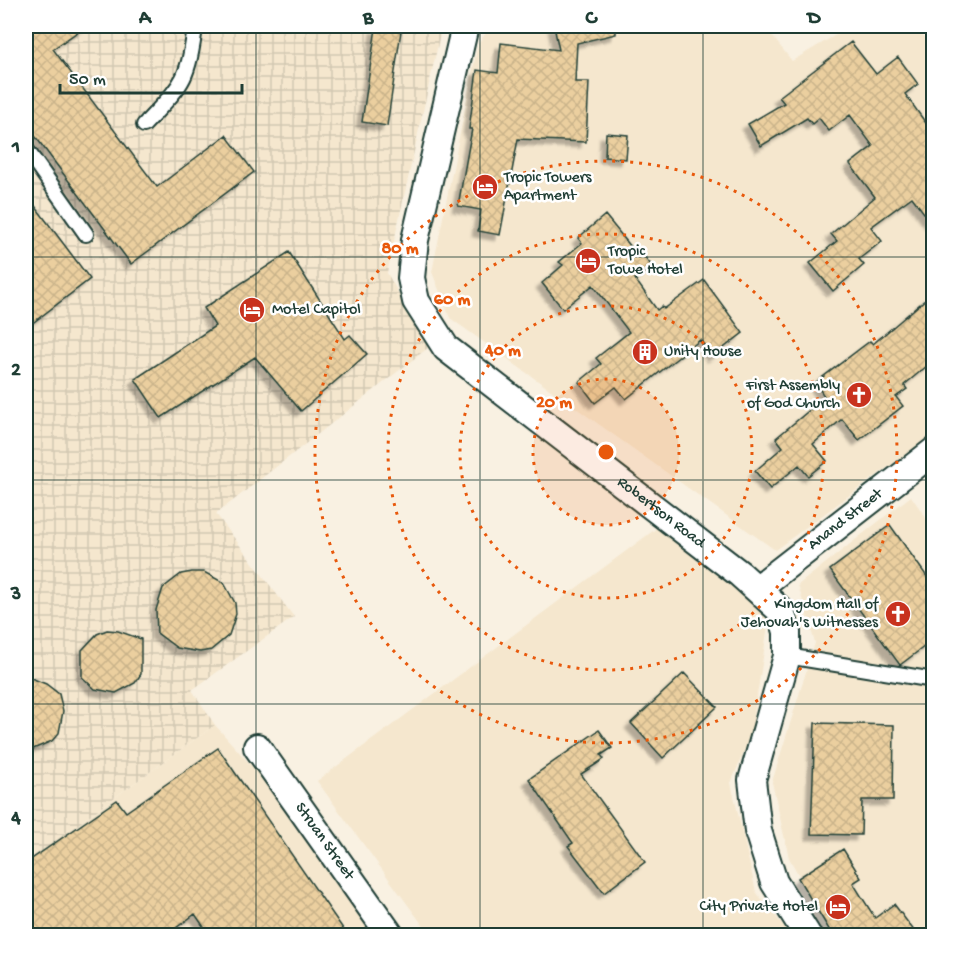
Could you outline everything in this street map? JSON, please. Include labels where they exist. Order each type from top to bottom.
[{"type":"street","name":"Robertson Road","points":[[465,26],[415,240],[411,278],[416,301],[446,348],[758,588],[781,611],[787,632],[787,656],[752,780],[758,831],[774,882],[808,936]]},
{"type":"street","name":"Anand Street","points":[[758,588],[933,452]]},
{"type":"street","name":"Struan Street","points":[[257,747],[391,936]]},
{"type":"lane","points":[[144,124],[182,85],[191,60],[195,26]]},
{"type":"lane","points":[[26,149],[86,234]]},
{"type":"lane","points":[[787,656],[933,680]]},
{"type":"shaded area","points":[[26,26],[442,26],[387,273],[429,347],[216,514],[294,617],[192,690],[215,725],[86,818],[26,869]]},
{"type":"shaded area","points":[[491,26],[764,26],[792,61],[851,26],[906,26],[933,42],[933,434],[775,550],[450,318],[432,272],[478,44]]},
{"type":"shaded area","points":[[911,496],[933,528],[933,935],[833,935],[789,858],[772,782],[815,643],[798,585]]},
{"type":"shaded area","points":[[661,525],[770,613],[751,734],[731,783],[756,892],[791,935],[430,935],[317,781]]},
{"type":"shaded area","points":[[215,725],[328,851],[391,935],[26,935],[26,869],[86,818]]},
{"type":"building","points":[[26,26],[86,26],[53,49],[157,187],[226,135],[254,172],[131,264],[26,124]]},
{"type":"building","points":[[554,26],[616,26],[616,34],[577,43],[575,82],[589,82],[586,142],[518,139],[500,235],[478,231],[481,210],[458,206],[472,129],[469,129],[477,70],[498,73],[501,43],[559,50]]},
{"type":"building","points":[[376,28],[401,31],[387,126],[362,122]]},
{"type":"building","points":[[851,42],[876,74],[898,57],[918,84],[905,94],[933,133],[933,225],[912,197],[871,227],[882,241],[859,259],[864,265],[833,291],[810,263],[837,241],[831,234],[875,197],[850,164],[873,146],[850,115],[829,131],[819,118],[812,124],[807,118],[761,146],[748,124],[784,103],[779,97]]},
{"type":"building","points":[[606,133],[628,135],[626,159],[605,157]]},
{"type":"building","points":[[26,194],[90,279],[26,328]]},
{"type":"building","points":[[605,215],[632,248],[636,246],[652,266],[635,279],[657,310],[662,306],[664,309],[704,280],[743,333],[713,356],[700,340],[626,399],[616,387],[595,403],[579,382],[601,364],[596,358],[629,332],[593,285],[563,309],[542,283],[563,265],[559,262],[582,243],[578,238]]},
{"type":"building","points":[[289,252],[345,339],[350,335],[367,354],[301,411],[255,357],[161,418],[135,379],[215,326],[204,308]]},
{"type":"building","points":[[933,293],[933,361],[904,385],[907,389],[896,397],[903,406],[859,440],[842,419],[813,444],[827,461],[808,476],[799,465],[770,489],[755,471],[783,447],[776,438],[825,397],[815,383],[870,341],[873,344]]},
{"type":"building","name":"Kingdom Hall of Jehovah's Witnesses","points":[[890,525],[933,585],[933,640],[900,665],[830,570]]},
{"type":"building","points":[[204,572],[224,583],[235,603],[236,614],[229,635],[211,650],[200,652],[177,648],[157,633],[156,610],[163,588],[181,574]]},
{"type":"building","points":[[107,630],[118,631],[141,639],[141,674],[135,683],[116,693],[95,689],[82,677],[82,650],[97,634]]},
{"type":"building","points":[[684,673],[717,707],[663,758],[631,723]]},
{"type":"building","points":[[26,676],[46,684],[59,694],[63,711],[59,733],[52,741],[26,752]]},
{"type":"building","points":[[815,723],[894,725],[893,800],[862,800],[861,835],[811,834]]},
{"type":"building","points":[[599,730],[612,748],[601,755],[604,759],[581,774],[645,862],[604,893],[568,846],[573,843],[529,779]]},
{"type":"building","points":[[218,748],[348,936],[210,936],[195,914],[165,936],[26,936],[26,863],[117,800],[126,812]]},
{"type":"building","points":[[843,849],[861,878],[853,883],[875,918],[894,904],[918,936],[833,936],[798,878]]},
{"type":"place","name":"Tropic Towers Apartment","points":[[485,187]]},
{"type":"place","name":"Tropic Towe Hotel","points":[[588,261]]},
{"type":"place","name":"Motel Capitol","points":[[252,310]]},
{"type":"place","name":"Unity House","points":[[645,352]]},
{"type":"place","name":"First Assembly of God Church","points":[[859,395]]},
{"type":"place","name":"Kingdom Hall of Jehovah's Witnesses","points":[[898,614]]},
{"type":"place","name":"City Private Hotel","points":[[838,907]]}]
